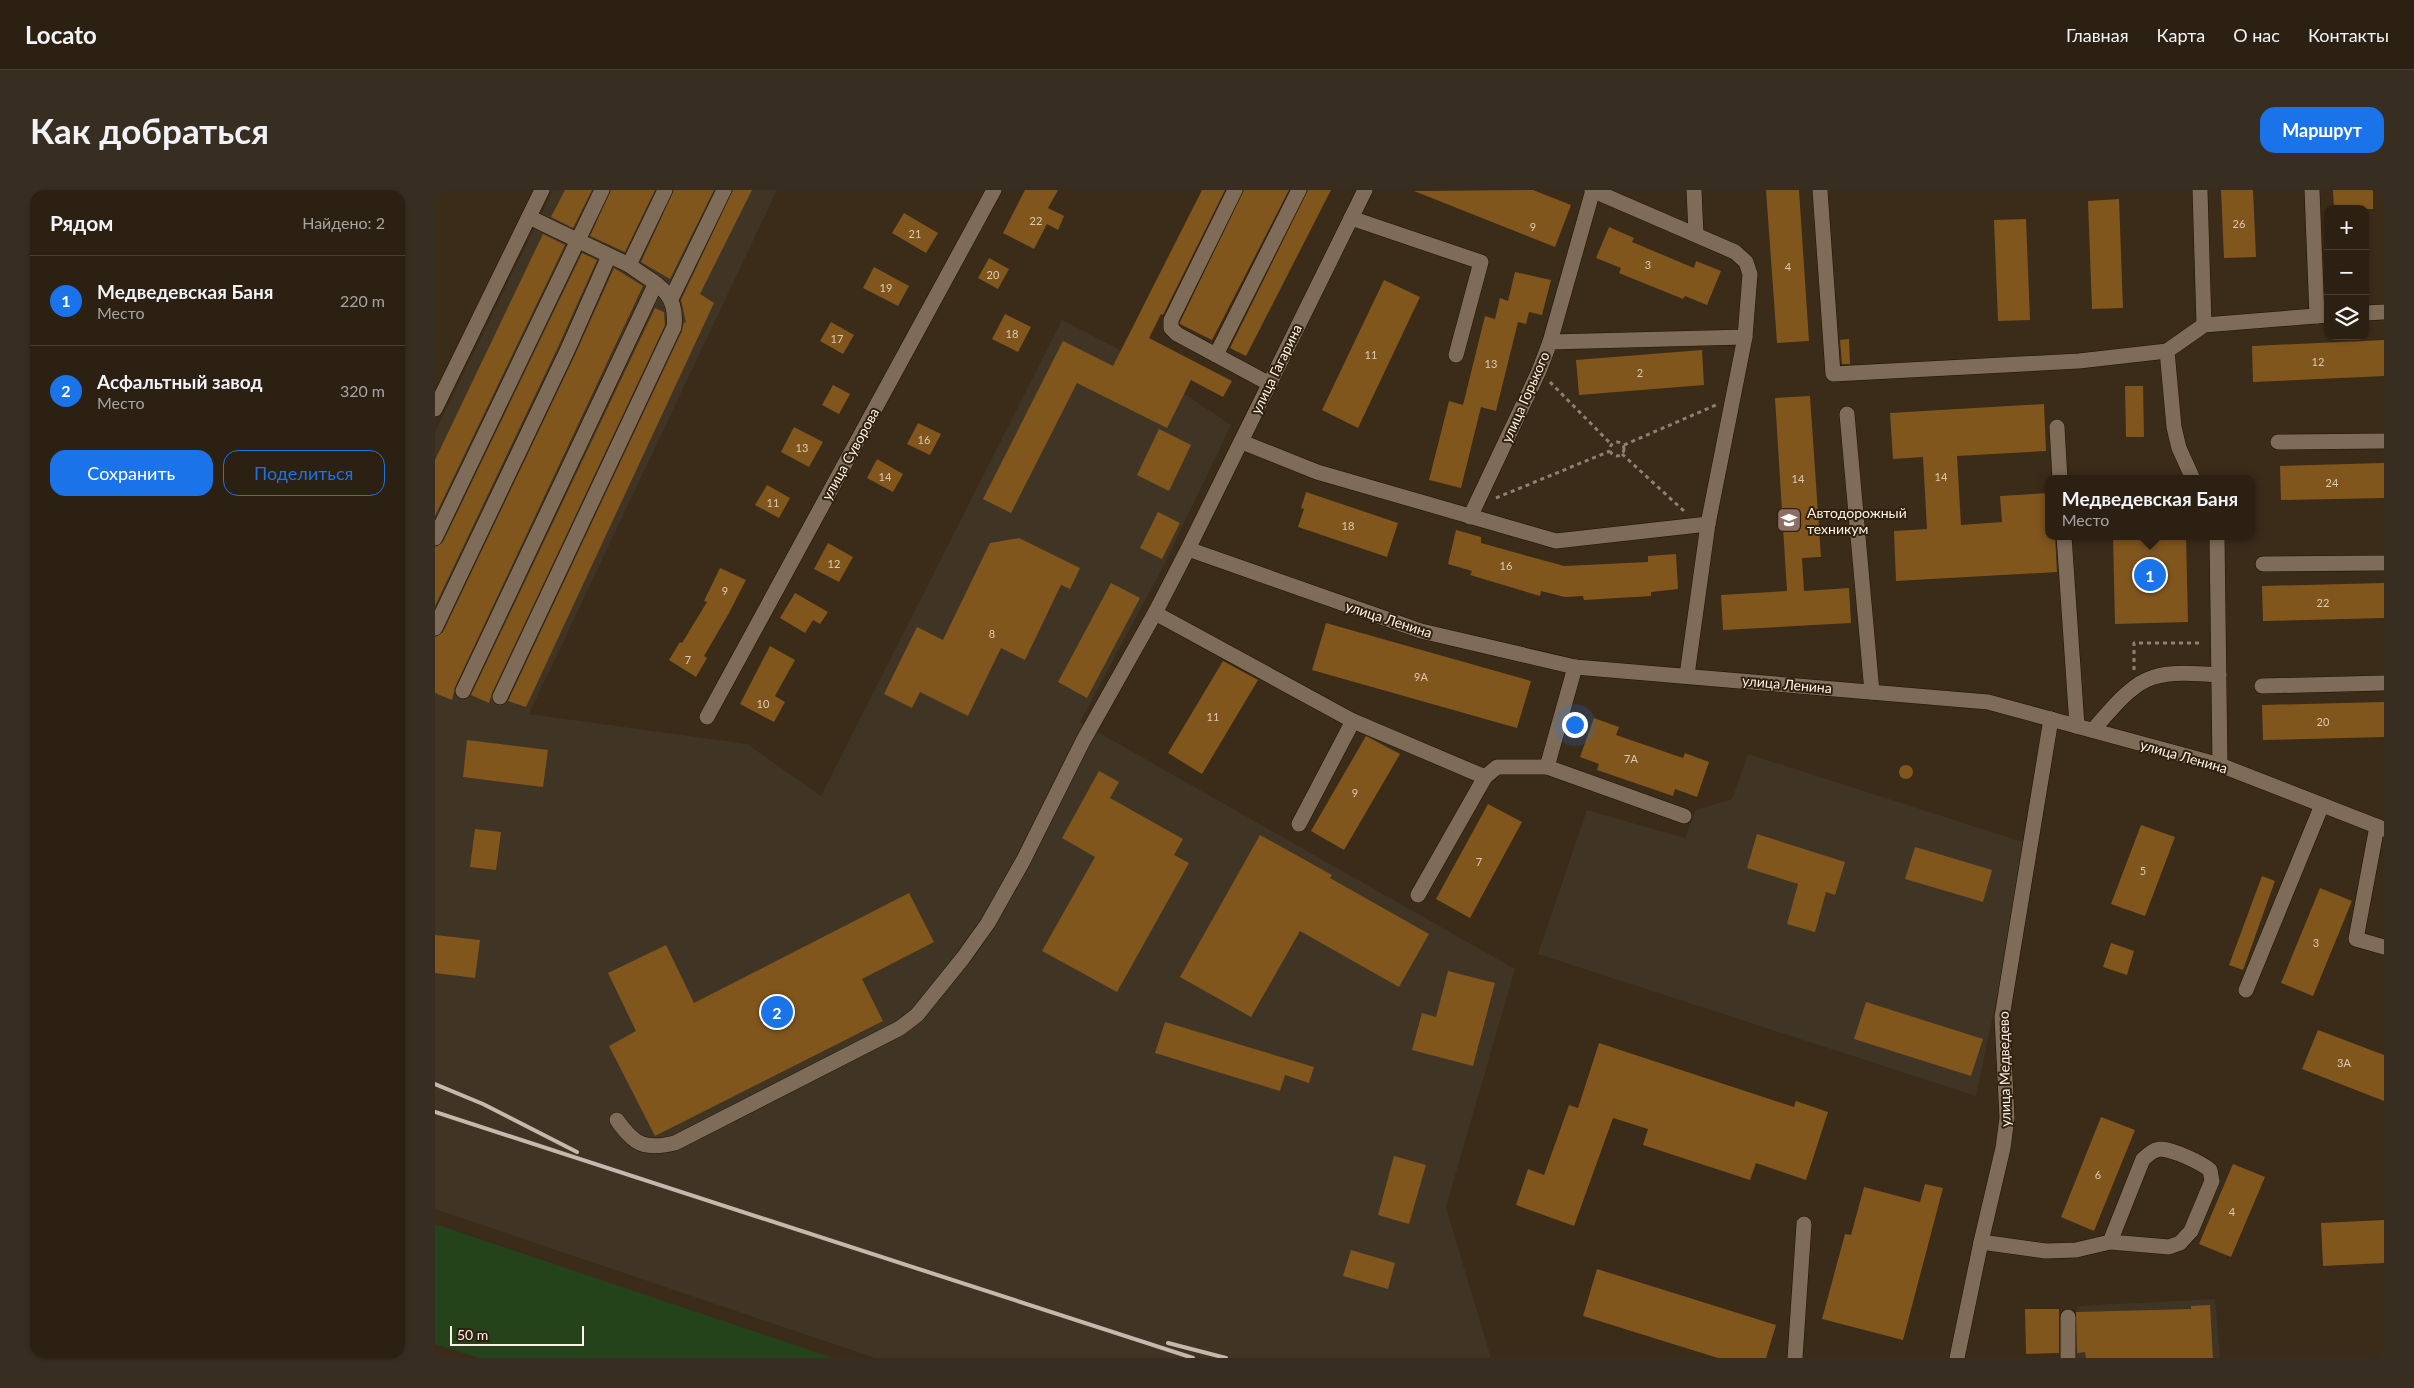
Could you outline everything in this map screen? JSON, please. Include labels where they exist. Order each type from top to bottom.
[{"type":"street","points":[[435,409],[542,190]]},
{"type":"street","points":[[435,538],[602,190]]},
{"type":"street","points":[[629,265],[665,190]]},
{"type":"street","points":[[672,297],[724,190]]},
{"type":"street","name":"улица Суворова","points":[[707,717],[994,190]]},
{"type":"street","points":[[1235,190],[1171,320],[1171,328],[1177,334],[1268,383]]},
{"type":"street","points":[[1216,355],[1299,190]]},
{"type":"street","name":"улица Гагарина","points":[[617,1120],[633,1140],[639,1143],[657,1147],[675,1143],[900,1028],[917,1015],[963,958],[988,923],[1023,861],[1083,741],[1155,613],[1242,442],[1268,383],[1365,190]]},
{"type":"street","points":[[1550,342],[1593,190],[1735,252],[1746,262],[1750,274],[1745,336],[1733,397],[1703,524],[1687,675]]},
{"type":"street","points":[[1694,190],[1696,234]]},
{"type":"street","points":[[1820,190],[1833,374],[2079,361],[2167,350],[2204,325],[2322,316],[2312,190]]},
{"type":"street","points":[[2200,190],[2204,325]]},
{"type":"street","points":[[500,697],[674,327],[676,312],[672,297],[629,265],[529,217]]},
{"type":"street","points":[[1351,218],[1481,262],[1456,355]]},
{"type":"street","points":[[435,628],[567,351],[609,256]]},
{"type":"street","points":[[463,691],[655,284]]},
{"type":"street","points":[[2369,313],[2384,312]]},
{"type":"street","name":"улица Горького","points":[[1470,517],[1539,371],[1550,342],[1745,336]]},
{"type":"street","points":[[2167,350],[2174,427],[2179,448],[2191,475]]},
{"type":"street","points":[[1847,414],[1872,692]]},
{"type":"street","points":[[2057,427],[2060,475]]},
{"type":"street","points":[[2278,442],[2384,441]]},
{"type":"street","points":[[1242,442],[1317,472],[1557,541],[1703,524]]},
{"type":"street","points":[[2064,540],[2077,726]]},
{"type":"street","points":[[2217,540],[2220,765]]},
{"type":"street","name":"улица Ленина","points":[[1188,549],[1421,631],[1575,667],[1988,702],[2220,765],[2380,828]]},
{"type":"street","points":[[2263,564],[2384,564]]},
{"type":"street","points":[[1155,613],[1353,721],[1485,777]]},
{"type":"street","points":[[1547,767],[1575,667]]},
{"type":"street","points":[[2093,730],[2134,686],[2153,676],[2182,672],[2219,675]]},
{"type":"street","points":[[2262,686],[2384,683]]},
{"type":"street","name":"улица Медведево","points":[[1957,1358],[2003,1148],[2007,1118],[2004,1082],[2003,1008],[2051,719]]},
{"type":"street","points":[[1299,824],[1353,721]]},
{"type":"street","points":[[1418,895],[1485,777],[1497,767],[1547,767],[1684,816]]},
{"type":"street","points":[[2246,990],[2321,805]]},
{"type":"street","points":[[2380,828],[2356,939],[2384,947]]},
{"type":"street","points":[[1981,1242],[2046,1251],[2077,1250],[2110,1242],[2169,1247],[2180,1243],[2191,1231],[2212,1181],[2210,1170],[2201,1163],[2160,1149],[2150,1152],[2143,1159],[2110,1242]]},
{"type":"street","points":[[1795,1358],[1804,1224]]},
{"type":"street","points":[[2068,1317],[2068,1358]]},
{"type":"path","points":[[1539,371],[1611,444]]},
{"type":"path","points":[[1623,445],[1733,397]]},
{"type":"path","points":[[1611,444],[1618,442],[1623,445]]},
{"type":"path","points":[[1610,451],[1611,444]]},
{"type":"path","points":[[1622,454],[1623,445]]},
{"type":"path","points":[[1482,492],[1494,498],[1501,497],[1610,451]]},
{"type":"path","points":[[1610,451],[1615,456],[1622,454]]},
{"type":"path","points":[[1622,454],[1703,524]]},
{"type":"path","points":[[2134,686],[2134,643],[2219,643]]},
{"type":"shaded area","points":[[553,190],[777,190],[529,714],[747,744],[821,796],[1062,320],[1118,349],[1231,425],[1165,563],[1080,722],[1515,969],[1446,1207],[1491,1358],[875,1358],[435,1209],[435,432]]},
{"type":"shaded area","points":[[1748,754],[2029,844],[1976,1096],[1538,954],[1587,810],[1685,838],[1696,810],[1732,799]]},
{"type":"shaded area","points":[[2215,1299],[2220,1358],[2077,1358],[2077,1306]]},
{"type":"green space","points":[[435,1224],[833,1358],[479,1358],[435,1344]]},
{"type":"building","points":[[565,190],[592,190],[573,228],[551,217]]},
{"type":"building","points":[[611,190],[655,190],[625,252],[590,236]]},
{"type":"building","points":[[674,190],[714,190],[670,279],[641,262]]},
{"type":"building","points":[[733,190],[752,190],[700,294],[714,303],[526,707],[508,701],[682,331],[684,322],[686,323],[681,300]]},
{"type":"building","points":[[1025,190],[1058,190],[1048,208],[1064,216],[1058,230],[1047,224],[1034,249],[1003,233]]},
{"type":"building","points":[[1202,190],[1225,190],[1163,315],[1161,314],[1149,338],[1232,381],[1223,397],[1191,380],[1167,428],[1077,383],[1011,513],[983,499],[1063,341],[1113,366]]},
{"type":"building","points":[[1244,190],[1289,190],[1212,340],[1180,324],[1180,322]]},
{"type":"building","points":[[1308,190],[1331,190],[1246,356],[1230,348]]},
{"type":"building","points":[[1533,190],[1571,205],[1555,247],[1414,191]]},
{"type":"building","points":[[1766,190],[1799,190],[1809,341],[1777,343]]},
{"type":"building","points":[[2221,190],[2253,190],[2256,257],[2224,258]]},
{"type":"building","points":[[2333,190],[2373,190],[2373,209],[2369,209],[2369,205],[2334,205]]},
{"type":"building","points":[[2119,199],[2123,308],[2092,309],[2088,201]]},
{"type":"building","points":[[904,213],[938,233],[926,253],[892,233]]},
{"type":"building","points":[[2026,219],[2030,320],[1998,321],[1994,220]]},
{"type":"building","points":[[1609,227],[1634,238],[1632,242],[1694,268],[1696,261],[1721,271],[1707,305],[1685,296],[1683,299],[1619,273],[1621,268],[1596,258]]},
{"type":"building","points":[[543,234],[565,245],[435,516],[435,460]]},
{"type":"building","points":[[582,253],[597,260],[558,347],[435,606],[435,547],[443,542]]},
{"type":"building","points":[[989,258],[1009,269],[998,289],[978,278]]},
{"type":"building","points":[[874,267],[909,286],[898,306],[863,288]]},
{"type":"building","points":[[614,268],[643,286],[455,687],[452,700],[435,693],[435,637],[443,632],[575,355]]},
{"type":"building","points":[[1515,272],[1551,280],[1542,315],[1529,312],[1526,324],[1518,322],[1496,411],[1481,407],[1461,488],[1429,480],[1449,401],[1463,405],[1485,316],[1495,319],[1500,298],[1508,301]]},
{"type":"building","points":[[1384,280],[1420,297],[1358,428],[1322,410]]},
{"type":"building","points":[[655,308],[664,312],[665,325],[492,693],[489,703],[471,695]]},
{"type":"building","points":[[1005,314],[1031,327],[1018,352],[992,339]]},
{"type":"building","points":[[831,322],[854,335],[843,354],[820,341]]},
{"type":"building","points":[[1849,339],[1850,364],[1842,364],[1840,340]]},
{"type":"building","points":[[2384,340],[2384,376],[2253,382],[2252,346]]},
{"type":"building","points":[[1702,350],[1704,385],[1579,395],[1576,360]]},
{"type":"building","points":[[833,385],[850,394],[839,414],[822,405]]},
{"type":"building","points":[[2125,386],[2143,386],[2144,437],[2126,437]]},
{"type":"building","points":[[1810,396],[1821,557],[1802,558],[1804,591],[1849,588],[1851,623],[1723,630],[1721,595],[1787,591],[1775,398]]},
{"type":"building","points":[[2044,404],[2046,451],[1957,456],[1961,525],[2002,522],[2000,496],[2045,493],[2045,540],[2055,540],[2057,572],[1896,581],[1894,531],[1927,529],[1923,457],[1893,459],[1890,413]]},
{"type":"building","points":[[918,423],[941,434],[930,455],[907,444]]},
{"type":"building","points":[[794,427],[823,442],[809,467],[781,452]]},
{"type":"building","points":[[1159,429],[1191,445],[1169,491],[1137,475]]},
{"type":"building","points":[[877,459],[903,474],[893,492],[867,478]]},
{"type":"building","points":[[2384,463],[2384,498],[2281,500],[2280,466]]},
{"type":"building","points":[[767,485],[790,498],[779,518],[755,505]]},
{"type":"building","points":[[1306,492],[1398,523],[1387,557],[1298,527],[1304,509],[1301,508]]},
{"type":"building","points":[[1158,512],[1180,523],[1162,559],[1140,548]]},
{"type":"building","points":[[1456,530],[1481,537],[1481,543],[1564,566],[1648,562],[1648,556],[1676,554],[1678,589],[1651,592],[1651,596],[1584,600],[1583,596],[1565,597],[1541,591],[1540,596],[1470,575],[1472,571],[1448,564]]},
{"type":"building","points":[[1019,538],[1080,568],[1070,589],[1061,585],[1025,660],[1001,648],[968,716],[920,692],[912,708],[884,694],[917,627],[943,640],[990,543]]},
{"type":"building","points":[[2113,540],[2186,540],[2188,622],[2115,624]]},
{"type":"building","points":[[828,543],[853,557],[839,582],[814,569]]},
{"type":"building","points":[[720,568],[746,580],[704,656],[707,658],[696,677],[669,660],[680,642],[682,643],[707,602],[704,601]]},
{"type":"building","points":[[1111,583],[1140,598],[1087,698],[1058,682]]},
{"type":"building","points":[[2384,583],[2384,618],[2263,621],[2262,586]]},
{"type":"building","points":[[795,593],[828,612],[820,624],[813,620],[805,633],[780,618]]},
{"type":"building","points":[[1326,623],[1531,681],[1517,728],[1312,670]]},
{"type":"building","points":[[770,646],[795,660],[775,696],[785,702],[774,722],[740,704]]},
{"type":"building","points":[[1223,661],[1258,680],[1202,774],[1168,753]]},
{"type":"building","points":[[2384,702],[2384,737],[2263,740],[2262,705]]},
{"type":"building","points":[[1594,718],[1619,727],[1616,735],[1683,758],[1685,753],[1709,762],[1697,797],[1675,789],[1673,796],[1597,770],[1599,764],[1580,757]]},
{"type":"building","points":[[1366,736],[1400,754],[1344,850],[1311,831]]},
{"type":"building","points":[[467,740],[548,750],[543,787],[463,777]]},
{"type":"building","points":[[1903,765],[1909,765],[1913,772],[1909,779],[1903,779],[1899,775],[1899,769]]},
{"type":"building","points":[[1099,771],[1119,782],[1110,798],[1183,839],[1174,855],[1189,863],[1117,992],[1042,951],[1095,857],[1062,838]]},
{"type":"building","points":[[1488,804],[1522,822],[1470,918],[1436,899]]},
{"type":"building","points":[[2141,825],[2175,837],[2145,916],[2111,904]]},
{"type":"building","points":[[475,829],[501,832],[496,870],[470,867]]},
{"type":"building","points":[[1757,834],[1845,862],[1835,895],[1826,892],[1815,932],[1787,924],[1798,884],[1747,868]]},
{"type":"building","points":[[1260,835],[1332,875],[1330,878],[1429,934],[1399,987],[1300,931],[1251,1017],[1180,977]]},
{"type":"building","points":[[1915,847],[1992,870],[1983,902],[1905,879]]},
{"type":"building","points":[[2262,876],[2275,881],[2243,970],[2229,965]]},
{"type":"building","points":[[2320,888],[2352,901],[2313,996],[2281,983]]},
{"type":"building","points":[[909,893],[934,942],[862,979],[883,1021],[655,1136],[609,1046],[636,1031],[608,973],[666,945],[694,1003]]},
{"type":"building","points":[[435,935],[480,940],[475,978],[435,973]]},
{"type":"building","points":[[2111,943],[2134,951],[2127,975],[2103,967]]},
{"type":"building","points":[[1448,971],[1495,983],[1473,1066],[1412,1050],[1422,1013],[1436,1017]]},
{"type":"building","points":[[1866,1002],[1983,1039],[1971,1076],[1854,1039]]},
{"type":"building","points":[[1165,1022],[1314,1067],[1309,1083],[1285,1075],[1280,1091],[1155,1053]]},
{"type":"building","points":[[2318,1030],[2384,1055],[2384,1101],[2302,1069]]},
{"type":"building","points":[[1599,1043],[1794,1107],[1796,1101],[1828,1112],[1806,1180],[1756,1163],[1750,1180],[1643,1145],[1648,1129],[1613,1118],[1574,1226],[1516,1205],[1528,1169],[1544,1175],[1569,1105],[1578,1108]]},
{"type":"building","points":[[2101,1117],[2135,1130],[2094,1231],[2061,1217]]},
{"type":"building","points":[[1394,1156],[1426,1165],[1409,1224],[1378,1215]]},
{"type":"building","points":[[2233,1164],[2265,1177],[2231,1257],[2199,1244]]},
{"type":"building","points":[[1925,1184],[1943,1188],[1903,1340],[1822,1319],[1845,1234],[1851,1235],[1864,1187],[1920,1202]]},
{"type":"building","points":[[2384,1220],[2384,1263],[2323,1266],[2321,1223]]},
{"type":"building","points":[[1351,1250],[1395,1263],[1388,1289],[1343,1276]]},
{"type":"building","points":[[1597,1269],[1776,1325],[1766,1358],[1718,1358],[1583,1316]]},
{"type":"building","points":[[2210,1305],[2213,1358],[2086,1358],[2085,1352],[2077,1353],[2076,1312],[2191,1309],[2191,1306]]},
{"type":"building","points":[[2025,1309],[2059,1309],[2059,1353],[2026,1354]]},
{"type":"railway","points":[[435,1084],[483,1104],[577,1152]]},
{"type":"railway","points":[[435,1112],[1193,1358]]},
{"type":"railway","points":[[1168,1343],[1226,1358]]},
{"type":"place","name":"Автодорожный техникум","points":[[1789,520]]},
{"type":"place","name":"Медведевская Баня","points":[[2150,575]]},
{"type":"place","name":"Асфальтный завод","points":[[777,1012]]}]
